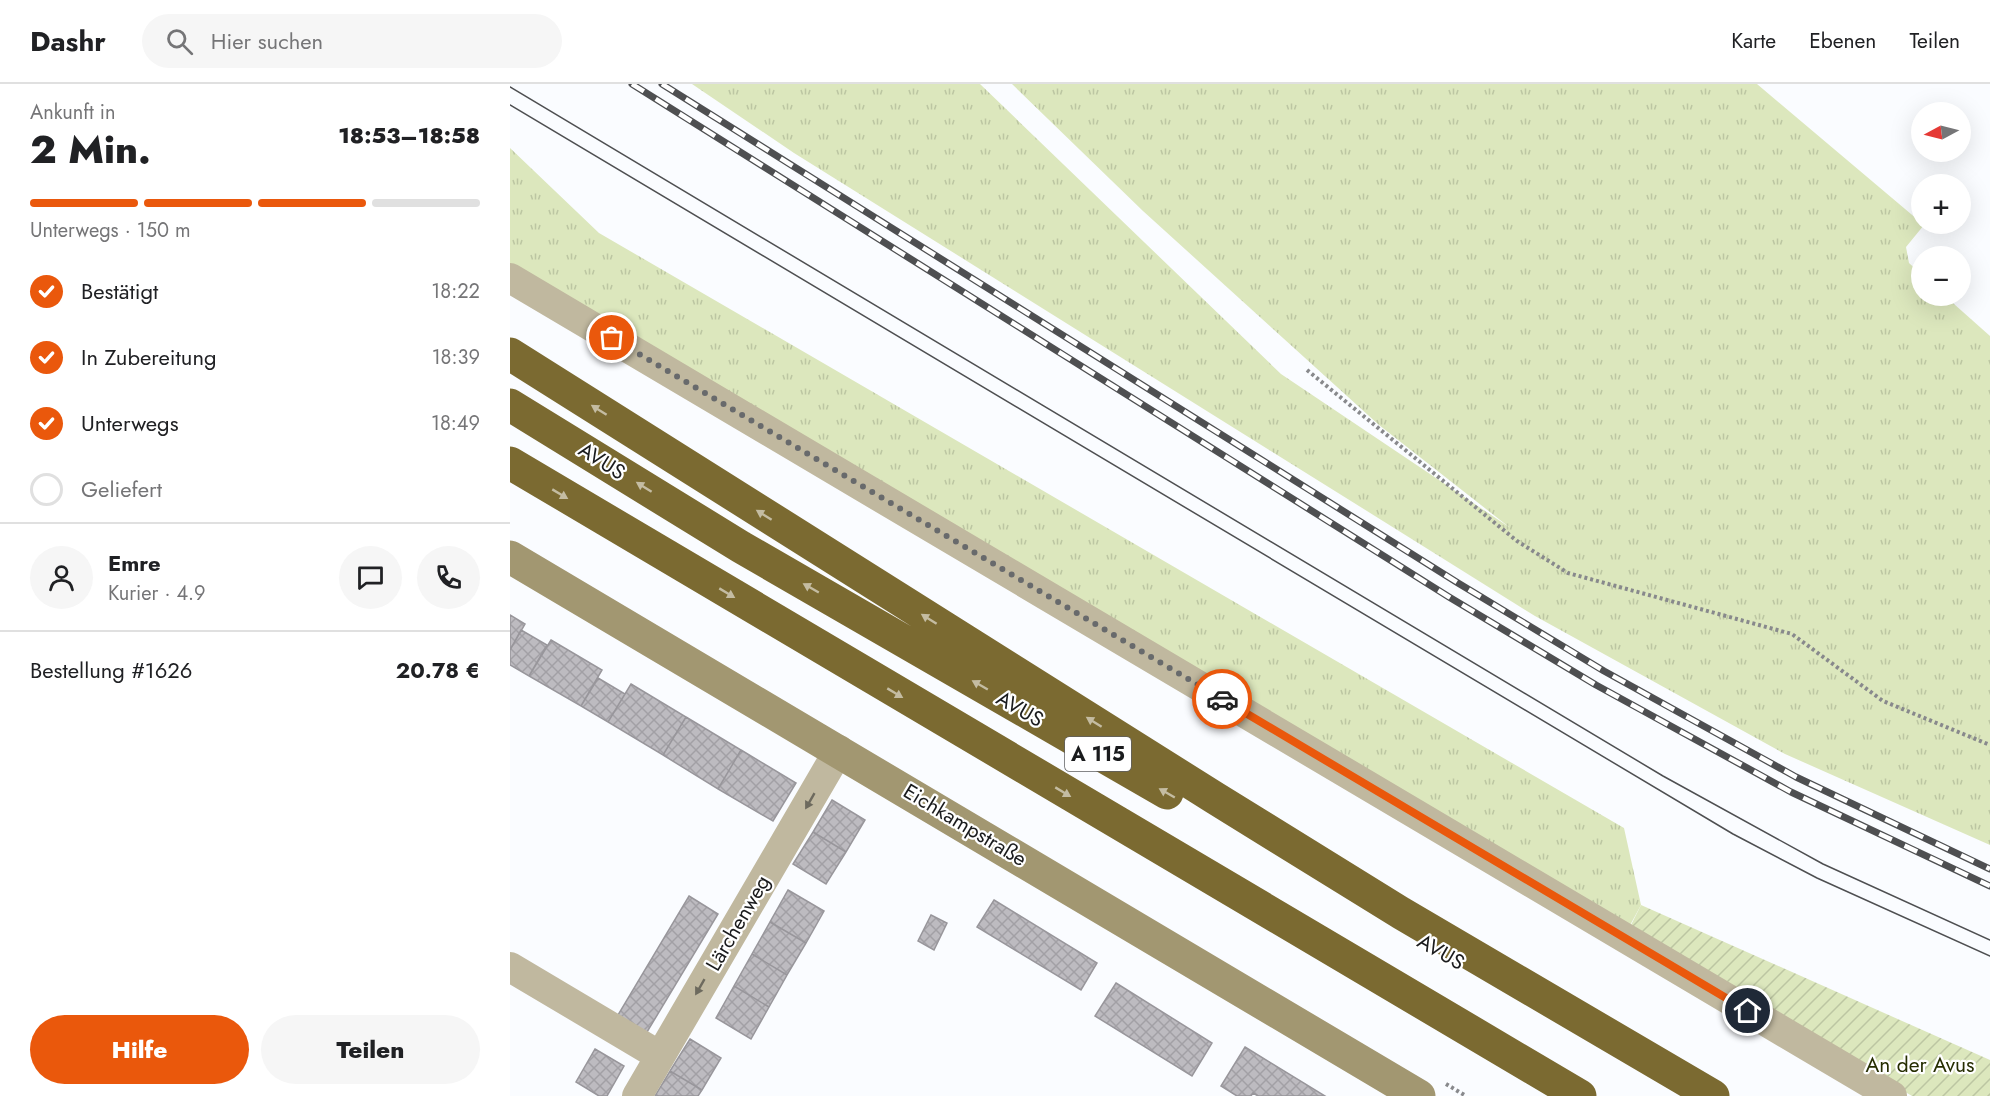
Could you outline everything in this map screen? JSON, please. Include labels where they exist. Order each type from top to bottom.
[{"type":"highway","points":[[510,354],[1234,810],[1401,913],[1713,1096]]},
{"type":"highway","name":"AVUS","points":[[510,405],[741,547],[1690,1096]]},
{"type":"highway","name":"A 115","points":[[510,463],[1580,1096]]},
{"type":"street","points":[[510,278],[1892,1096]]},
{"type":"street","name":"Eichkampstraße","points":[[510,557],[840,750],[1419,1096]]},
{"type":"street","name":"Lärchenweg","points":[[636,1096],[840,750]]},
{"type":"street","points":[[510,967],[660,1056]]},
{"type":"path","points":[[1307,370],[1517,541],[1568,573],[1792,634],[1883,701],[1990,745]]},
{"type":"green space","points":[[692,84],[980,84],[1281,374],[1509,527],[1379,425],[1143,211],[1012,84],[1757,84],[1911,214],[1911,234],[1917,234],[1906,247],[1911,265],[1911,306],[1956,306],[1990,336],[1990,845],[1785,754],[1535,616],[794,153]]},
{"type":"green space","points":[[510,148],[599,233],[1624,828],[1641,905],[1628,929],[510,268]]},
{"type":"green space","name":"An der Avus","points":[[1641,905],[1990,1060],[1990,1096],[1912,1096],[1629,929]]},
{"type":"building","points":[[510,615],[525,624],[510,650]]},
{"type":"building","points":[[521,630],[547,645],[529,676],[510,665],[510,650]]},
{"type":"building","points":[[551,640],[602,670],[581,706],[529,676]]},
{"type":"building","points":[[598,678],[625,694],[608,722],[581,706]]},
{"type":"building","points":[[631,684],[686,717],[663,755],[608,722]]},
{"type":"building","points":[[686,717],[741,750],[718,789],[663,755]]},
{"type":"building","points":[[741,750],[796,783],[773,821],[718,789]]},
{"type":"building","points":[[832,800],[865,820],[846,852],[813,832]]},
{"type":"building","points":[[813,832],[846,852],[826,884],[793,864]]},
{"type":"building","points":[[788,890],[824,911],[806,943],[770,922]]},
{"type":"building","points":[[689,896],[718,914],[644,1037],[615,1020]]},
{"type":"building","points":[[994,900],[1097,963],[1081,990],[977,927]]},
{"type":"building","points":[[931,915],[947,923],[934,950],[918,941]]},
{"type":"building","points":[[770,922],[806,943],[787,975],[752,954]]},
{"type":"building","points":[[752,954],[787,975],[769,1007],[734,986]]},
{"type":"building","points":[[1116,983],[1212,1043],[1192,1076],[1095,1016]]},
{"type":"building","points":[[734,986],[769,1007],[751,1039],[716,1018]]},
{"type":"building","points":[[690,1039],[721,1058],[702,1090],[670,1071]]},
{"type":"building","points":[[1245,1047],[1325,1096],[1258,1096],[1253,1093],[1251,1096],[1237,1096],[1221,1086]]},
{"type":"building","points":[[595,1049],[624,1066],[607,1096],[599,1096],[576,1082]]},
{"type":"building","points":[[670,1071],[702,1090],[698,1096],[655,1096]]},
{"type":"tram line","points":[[510,87],[1663,776],[1823,864],[1990,940]]},
{"type":"tram line","points":[[510,105],[1733,834],[1817,878],[1990,956]]},
{"type":"railway","points":[[632,84],[1449,597],[1596,685],[1791,792],[1990,886]]},
{"type":"railway","points":[[662,84],[1458,583],[1604,671],[1796,777],[1990,869]]},
{"type":"way so far","points":[[612,338],[1222,699]]},
{"type":"route","points":[[1222,699],[1748,1011]]}]
